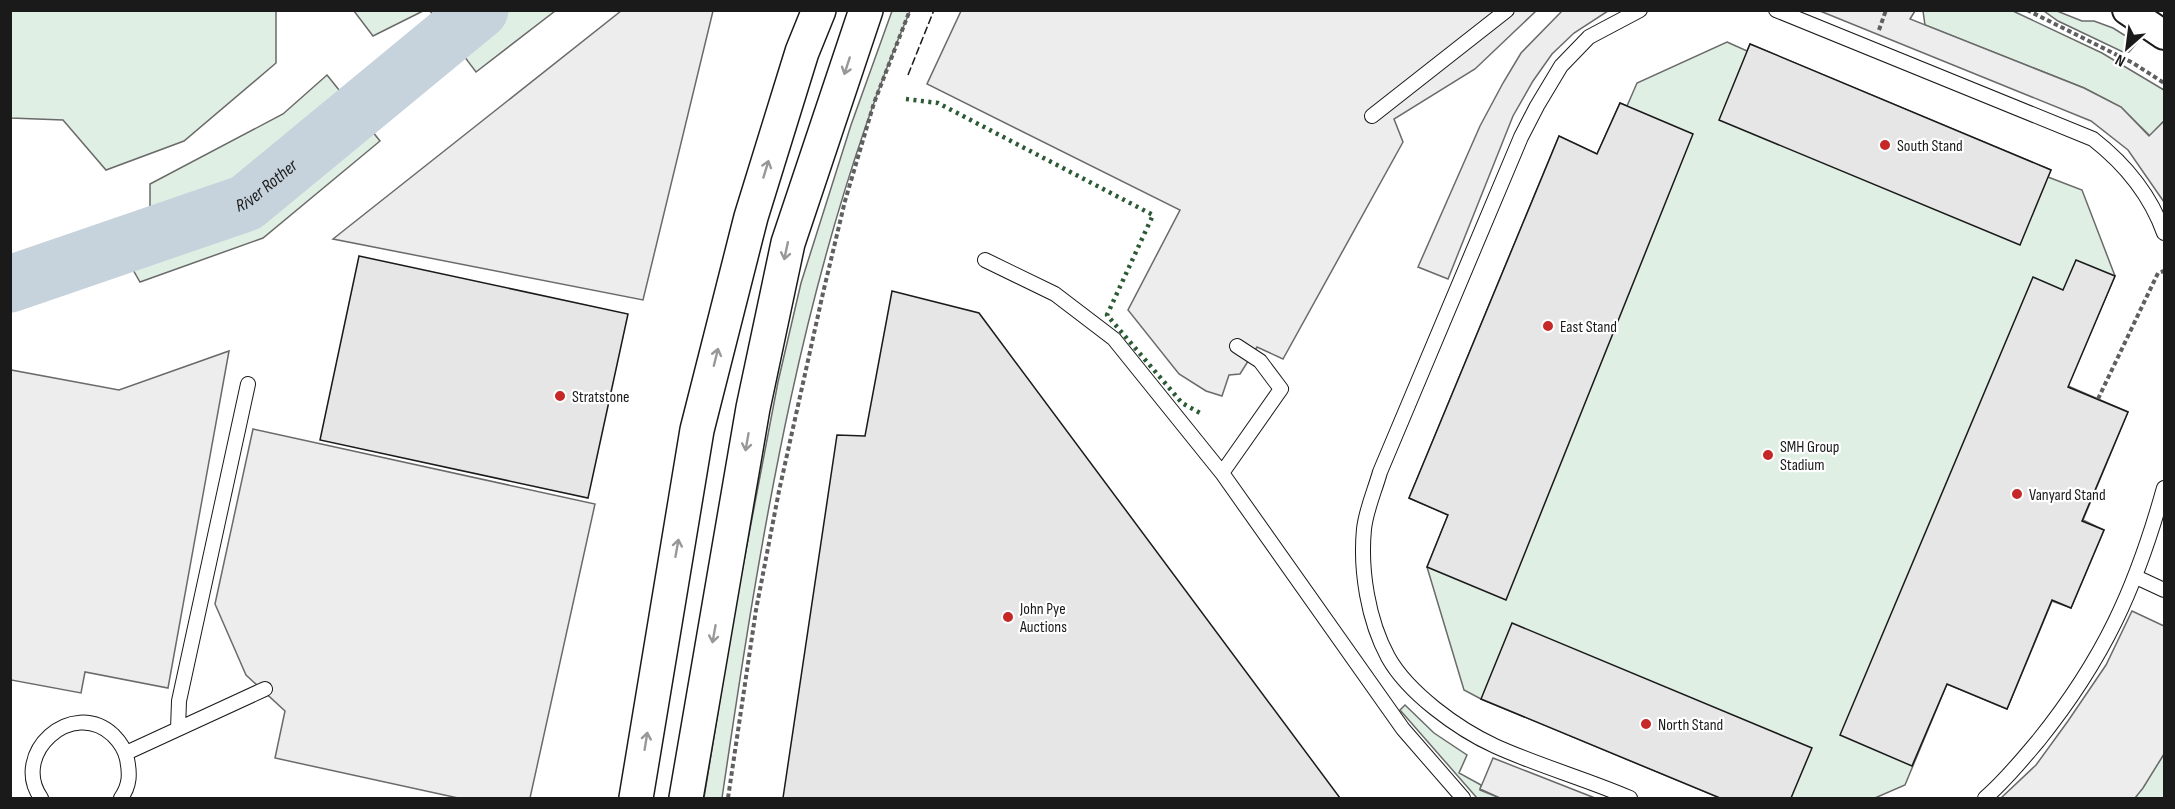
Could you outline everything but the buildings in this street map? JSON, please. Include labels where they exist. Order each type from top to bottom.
[{"type":"highway","points":[[636,798],[698,430],[751,217],[802,52],[819,10]]},
{"type":"highway","points":[[686,798],[753,408],[788,243],[866,10]]},
{"type":"street","points":[[2127,10],[2164,34]]},
{"type":"lane","points":[[1372,116],[1507,10]]},
{"type":"lane","points":[[1630,798],[1494,746],[1452,722],[1415,690],[1388,657],[1372,615],[1363,569],[1364,527],[1380,472],[1521,137],[1561,66],[1589,38],[1640,10]]},
{"type":"lane","points":[[1776,10],[2093,139],[2111,153],[2137,182],[2148,197],[2164,233]]},
{"type":"lane","points":[[985,260],[1055,294],[1114,339],[1222,473],[1366,681],[1403,729],[1463,798]]},
{"type":"lane","points":[[1222,473],[1281,389],[1260,361],[1237,346]]},
{"type":"lane","points":[[178,729],[178,701],[248,384]]},
{"type":"lane","points":[[1985,798],[2010,774],[2048,728],[2101,653],[2136,578],[2164,488]]},
{"type":"lane","points":[[2136,578],[2164,590]]},
{"type":"lane","points":[[126,753],[265,689]]},
{"type":"lane","points":[[41,798],[32,776],[34,757],[41,742],[54,731],[71,723],[87,723],[108,731],[126,753],[130,774],[126,790],[121,798]]},
{"type":"path","points":[[728,798],[762,578],[829,270],[845,201],[874,103],[910,10]]},
{"type":"path","points":[[2027,10],[2133,63],[2164,83]]},
{"type":"path","points":[[2098,399],[2158,273],[2164,271]]},
{"type":"green space","points":[[11,10],[276,11],[276,63],[184,141],[106,170],[63,120],[11,118]]},
{"type":"green space","points":[[354,11],[423,11],[373,36]]},
{"type":"green space","points":[[430,11],[555,11],[476,72]]},
{"type":"green space","points":[[892,11],[910,11],[873,105],[841,201],[814,299],[771,498],[722,798],[704,798],[734,613],[778,382],[801,283],[851,125]]},
{"type":"green space","points":[[1923,11],[2013,11],[2102,53],[2164,90],[2164,121],[2150,136],[2121,107],[2084,88],[1925,25]]},
{"type":"green space","points":[[2044,11],[2057,11],[2082,21],[2094,21],[2113,28],[2137,43],[2129,52],[2123,52],[2058,21]]},
{"type":"green space","name":"SMH Group Stadium","points":[[1727,42],[1747,51],[1750,44],[2051,170],[2048,177],[2082,190],[2115,276],[2068,386],[2128,412],[2083,520],[2104,530],[2071,608],[2052,601],[2007,709],[1947,684],[1905,785],[1875,798],[1720,798],[1464,690],[1427,567],[1448,515],[1409,498],[1559,136],[1597,154],[1620,103],[1627,106],[1637,83]]},
{"type":"green space","points":[[327,75],[380,141],[263,238],[140,282],[112,233],[150,209],[150,184],[283,114]]},
{"type":"green space","points":[[1405,705],[1434,733],[1467,755],[1459,773],[1481,785],[1480,790],[1500,798],[1477,798],[1400,710]]},
{"type":"green space","points":[[2164,754],[2164,798],[2135,798]]},
{"type":"shaded area","points":[[621,11],[713,11],[643,300],[333,239]]},
{"type":"shaded area","points":[[961,11],[1536,11],[1475,69],[1394,119],[1403,142],[1283,359],[1257,347],[1240,374],[1229,375],[1222,396],[1206,391],[1179,374],[1128,310],[1180,210],[927,84]]},
{"type":"shaded area","points":[[1562,11],[1608,11],[1574,33],[1552,54],[1533,81],[1513,116],[1448,279],[1418,267],[1480,126],[1503,83],[1521,53]]},
{"type":"shaded area","points":[[1820,11],[1915,11],[1910,19],[2084,88],[2121,107],[2149,136],[2164,121],[2164,202],[2128,150],[2091,121]]},
{"type":"shaded area","points":[[229,351],[168,688],[85,672],[81,693],[11,680],[11,370],[119,390]]},
{"type":"shaded area","points":[[253,429],[595,504],[530,798],[458,798],[275,758],[285,711],[246,675],[215,604]]},
{"type":"shaded area","points":[[2132,611],[2164,626],[2164,754],[2143,788],[2135,798],[2001,798],[2036,765],[2068,721],[2106,665]]},
{"type":"shaded area","points":[[1493,758],[1595,798],[1500,798],[1480,789]]},
{"type":"waterway","name":"River Rother","points":[[10,284],[246,203],[480,10]]},
{"type":"hedge","points":[[906,99],[938,103],[1153,215],[1107,315],[1182,403],[1200,413]]},
{"type":"fence","points":[[908,75],[934,10]]},
{"type":"place","name":"South Stand","points":[[1885,145]]},
{"type":"place","name":"East Stand","points":[[1548,326]]},
{"type":"place","name":"Stratstone","points":[[560,396]]},
{"type":"place","name":"SMH Group Stadium","points":[[1768,455]]},
{"type":"place","name":"Vanyard Stand","points":[[2017,494]]},
{"type":"place","name":"John Pye Auctions","points":[[1008,617]]},
{"type":"place","name":"North Stand","points":[[1646,724]]}]
